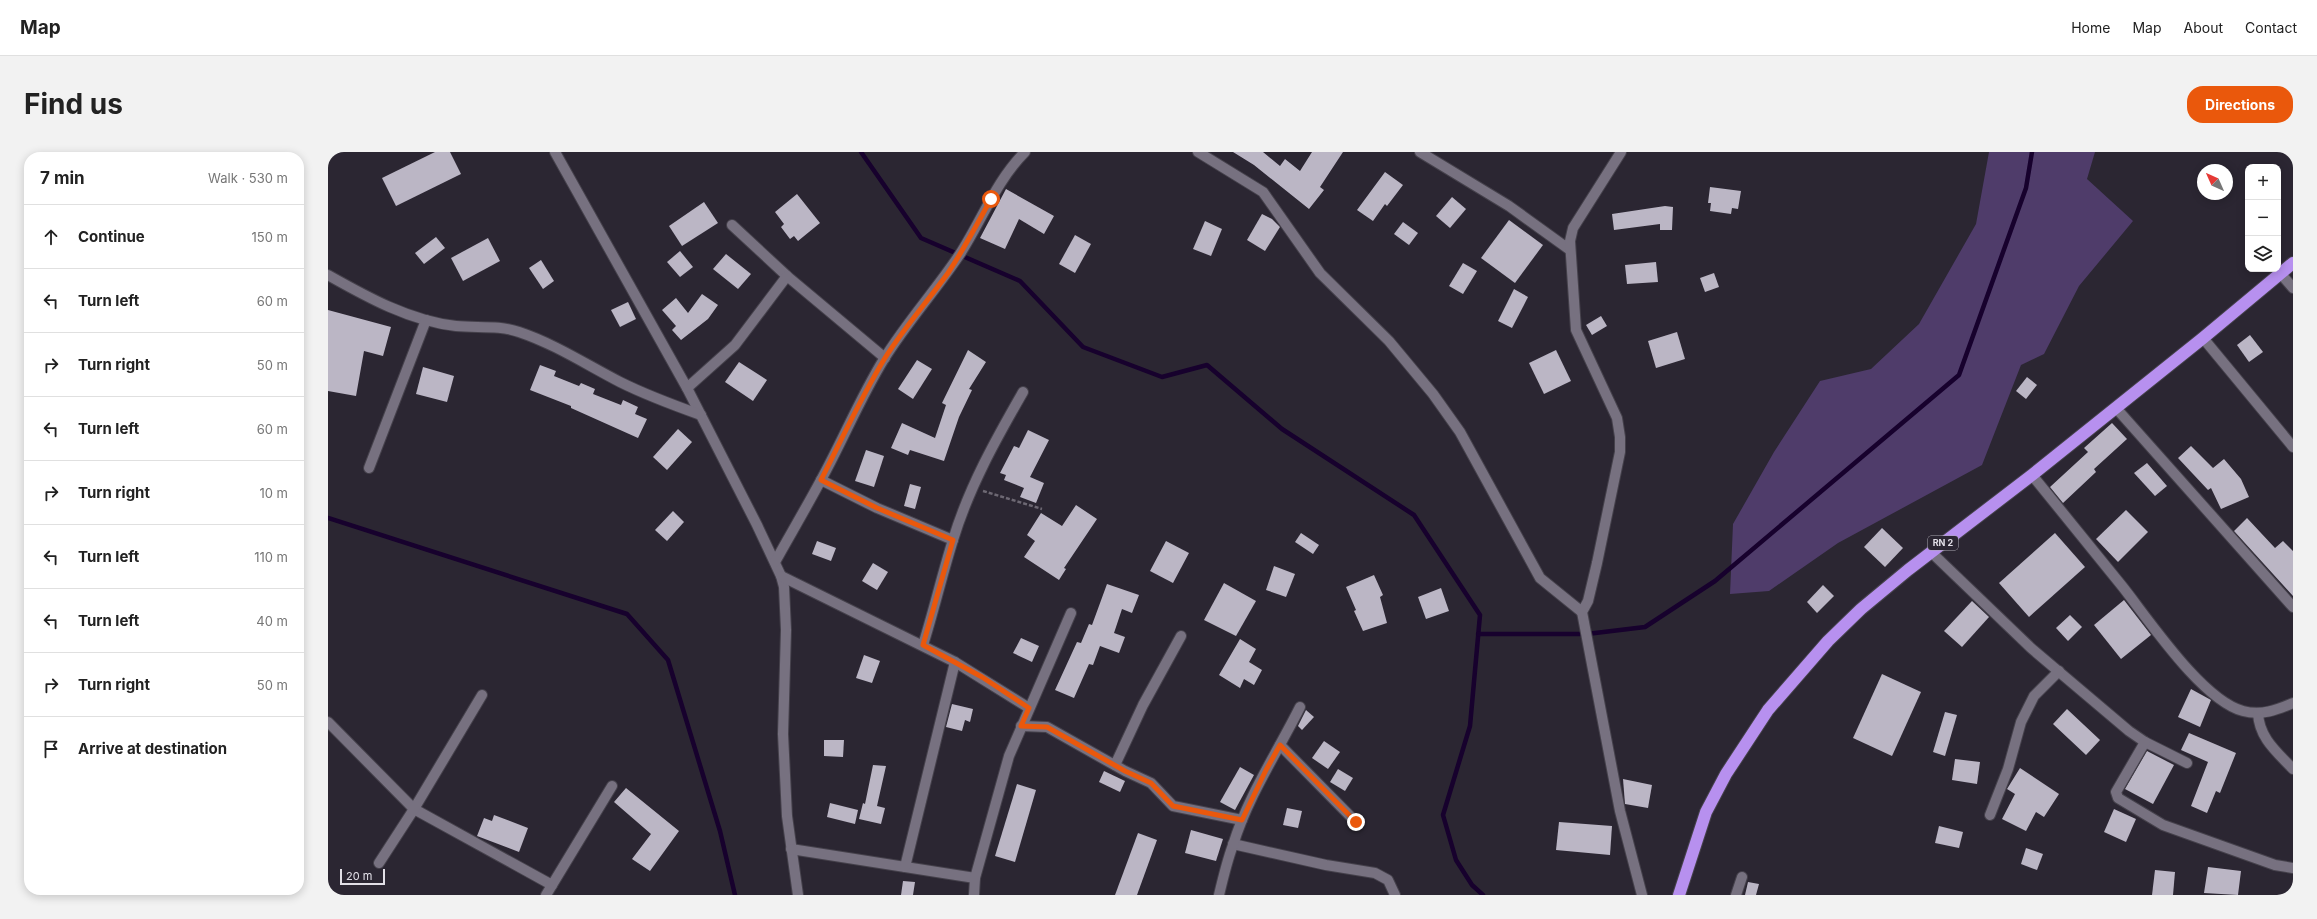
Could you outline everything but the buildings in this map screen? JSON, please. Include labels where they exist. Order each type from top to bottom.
[{"type":"highway","name":"RN 2","points":[[1679,895],[1706,812],[1726,774],[1768,710],[1795,677],[1856,614],[1931,552],[2032,475],[2116,408],[2293,263]]},
{"type":"street","points":[[555,152],[687,388],[781,576],[784,587],[786,630],[784,734],[787,816],[798,895]]},
{"type":"street","points":[[775,562],[821,480],[866,390],[885,358],[913,316],[947,274],[969,240],[1005,175],[1025,152]]},
{"type":"street","points":[[1198,152],[1263,192],[1320,273],[1389,341],[1433,394],[1460,432],[1540,578],[1582,612]]},
{"type":"street","points":[[1420,152],[1509,206],[1570,250]]},
{"type":"street","points":[[1622,152],[1573,228],[1570,250],[1576,330],[1612,407],[1620,437],[1620,452],[1597,563],[1588,601],[1582,612],[1620,811],[1642,895]]},
{"type":"street","points":[[732,225],[787,276],[885,358]]},
{"type":"street","points":[[2280,273],[2293,288]]},
{"type":"street","points":[[328,275],[385,305],[426,320],[456,326],[492,327],[521,333],[575,356],[649,396],[701,415]]},
{"type":"street","points":[[687,388],[735,345],[787,276]]},
{"type":"street","points":[[370,468],[426,320]]},
{"type":"street","points":[[2203,338],[2293,447]]},
{"type":"street","points":[[923,645],[953,540],[973,488],[983,465],[1023,392]]},
{"type":"street","points":[[2116,408],[2293,607]]},
{"type":"street","points":[[2032,475],[2145,617],[2194,675],[2218,698],[2242,711],[2258,713],[2276,710],[2293,703]]},
{"type":"street","points":[[821,480],[877,508],[953,540]]},
{"type":"street","points":[[1931,552],[2000,619],[2129,731],[2145,742],[2187,763]]},
{"type":"street","points":[[781,576],[955,662],[1029,708]]},
{"type":"street","points":[[974,895],[975,878],[1009,756],[1029,708],[1041,686],[1071,613]]},
{"type":"street","points":[[1115,765],[1144,705],[1181,636]]},
{"type":"street","points":[[905,868],[955,662]]},
{"type":"street","points":[[1990,815],[2008,769],[2021,722],[2034,696],[2059,670]]},
{"type":"street","points":[[379,863],[414,809],[482,695]]},
{"type":"street","points":[[1218,895],[1233,844],[1242,820],[1266,770],[1300,708]]},
{"type":"street","points":[[2258,713],[2258,725],[2265,739],[2293,769]]},
{"type":"street","points":[[328,722],[414,809],[552,886]]},
{"type":"street","points":[[1021,726],[1047,727],[1115,765],[1151,783],[1173,806],[1242,820]]},
{"type":"street","points":[[2145,742],[2116,792],[2118,798],[2162,825],[2275,864],[2293,868]]},
{"type":"street","points":[[1280,745],[1356,822]]},
{"type":"street","points":[[546,895],[612,786]]},
{"type":"street","points":[[1233,844],[1326,865],[1375,873],[1388,880],[1395,895]]},
{"type":"street","points":[[791,849],[975,878]]},
{"type":"street","points":[[1736,895],[1742,877]]},
{"type":"path","points":[[973,488],[1042,509]]},
{"type":"shaded area","points":[[1989,152],[2095,152],[2087,179],[2133,221],[2079,286],[2044,354],[2021,365],[1982,465],[1838,543],[1769,591],[1730,594],[1733,524],[1774,452],[1820,381],[1871,369],[1919,324],[1976,224]]},
{"type":"waterway","points":[[861,152],[921,238],[1020,281],[1083,347],[1162,377],[1207,365],[1282,429],[1414,515],[1480,615],[1470,726],[1443,815],[1456,860],[1472,885],[1483,895]]},
{"type":"waterway","points":[[1478,634],[1587,634],[1645,627],[1715,581],[1959,375],[2026,188],[2032,152]]},
{"type":"waterway","points":[[328,518],[627,614],[668,660],[720,831],[735,895]]},
{"type":"route","points":[[991,199],[969,240],[947,274],[913,316],[885,358],[866,390],[821,480],[877,508],[953,540],[945,574],[923,645],[982,677],[1029,708],[1021,726],[1047,727],[1125,771],[1151,783],[1173,806],[1242,820],[1280,745],[1356,822]]}]
